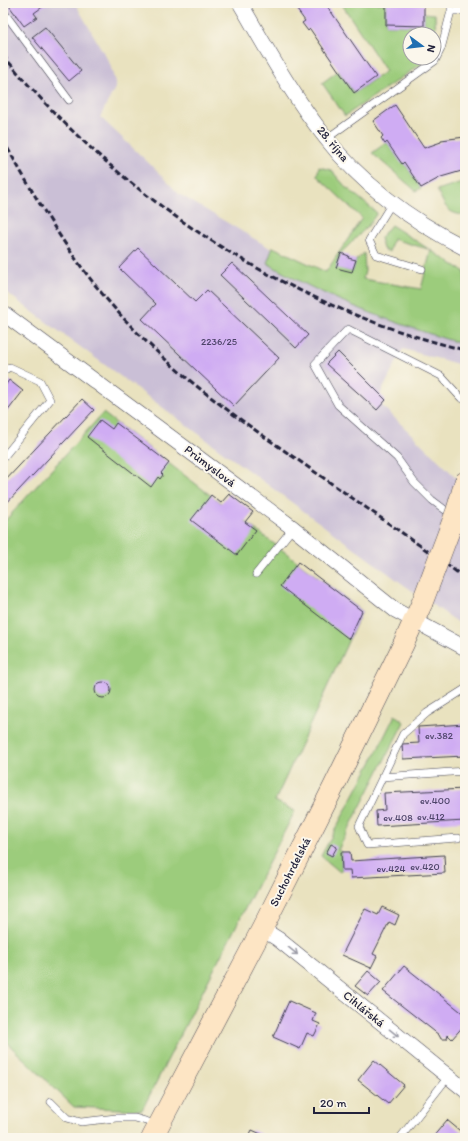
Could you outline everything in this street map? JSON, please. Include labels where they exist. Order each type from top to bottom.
[{"type":"main road","name":"Suchohrdelská","points":[[155,1131],[262,929],[418,612],[461,517],[465,482]]},
{"type":"street","name":"28. října","points":[[240,3],[291,89],[326,139],[357,173],[392,203],[427,228],[465,248]]},
{"type":"street","name":"Průmyslová","points":[[3,313],[293,528],[395,610],[418,612],[437,631],[465,648]]},
{"type":"street","name":"Cihlářská","points":[[262,929],[278,939],[465,1090]]},
{"type":"lane","points":[[326,139],[436,61],[441,49],[451,11],[451,3]]},
{"type":"lane","points":[[3,11],[69,100]]},
{"type":"lane","points":[[451,11],[465,11]]},
{"type":"lane","points":[[392,203],[370,240],[376,255],[422,269]]},
{"type":"lane","points":[[461,517],[428,495],[414,482],[397,458],[338,405],[315,364],[348,329],[441,376],[461,398],[465,399]]},
{"type":"lane","points":[[3,370],[10,367],[40,381],[50,400],[3,458]]},
{"type":"lane","points":[[256,574],[293,528]]},
{"type":"lane","points":[[458,838],[367,844],[359,826],[403,734],[427,713],[465,689]]},
{"type":"lane","points":[[382,777],[465,772]]},
{"type":"lane","points":[[400,1138],[448,1077]]},
{"type":"lane","points":[[52,1102],[67,1118],[81,1122],[116,1118],[135,1118],[155,1131]]},
{"type":"shaded area","points":[[3,3],[75,3],[110,64],[116,86],[100,117],[179,194],[364,304],[465,337],[465,366],[403,349],[377,401],[465,486],[465,627],[404,585],[3,290]]},
{"type":"green space","points":[[341,3],[386,3],[386,25],[424,26],[402,26],[402,66],[418,66],[345,116],[322,83],[338,71],[354,93],[386,71]]},
{"type":"green space","points":[[424,13],[435,14],[435,26],[424,26]]},
{"type":"green space","points":[[387,142],[402,163],[404,162],[421,188],[416,191],[372,153]]},
{"type":"green space","points":[[319,167],[331,170],[345,186],[377,213],[368,226],[341,253],[336,267],[352,272],[356,260],[364,253],[365,271],[363,279],[421,289],[431,250],[465,272],[465,345],[414,329],[363,310],[314,288],[267,263],[273,247],[326,272],[362,218],[317,176]]},
{"type":"green space","points":[[465,181],[465,215],[450,211],[444,204],[437,190]]},
{"type":"green space","points":[[391,225],[430,250],[393,239],[389,252],[383,249],[380,238]]},
{"type":"green space","points":[[103,413],[362,611],[275,801],[295,811],[142,1110],[74,1107],[3,1039],[3,523]]},
{"type":"green space","points":[[395,715],[404,722],[338,850],[341,852],[342,870],[340,872],[321,856]]},
{"type":"building","points":[[7,3],[48,3],[34,13],[37,17],[24,26]]},
{"type":"building","points":[[292,3],[325,3],[376,77],[354,93],[310,29],[308,31],[302,23],[305,21]]},
{"type":"building","points":[[386,3],[424,3],[424,26],[386,25]]},
{"type":"building","points":[[45,27],[81,71],[69,81],[32,37]]},
{"type":"building","points":[[395,105],[424,148],[441,142],[441,140],[465,137],[465,170],[441,177],[421,188],[404,162],[402,164],[387,142],[385,144],[381,138],[383,136],[373,121]]},
{"type":"building","points":[[138,248],[195,302],[207,290],[279,358],[234,406],[142,319],[156,304],[119,268]]},
{"type":"building","points":[[341,253],[349,256],[348,258],[356,260],[352,272],[336,268]]},
{"type":"building","points":[[232,263],[308,335],[296,348],[220,275]]},
{"type":"building","points":[[338,352],[386,400],[377,410],[326,364]]},
{"type":"building","points":[[9,380],[23,391],[3,417],[3,389]]},
{"type":"building","points":[[82,399],[94,410],[3,507],[3,483]]},
{"type":"building","points":[[100,420],[112,429],[116,423],[169,463],[161,473],[163,475],[160,479],[158,477],[151,487],[87,437]]},
{"type":"building","points":[[229,494],[253,512],[245,522],[256,530],[237,555],[191,520],[211,495],[221,503]]},
{"type":"building","points":[[298,562],[362,611],[349,639],[280,586]]},
{"type":"building","points":[[103,682],[110,687],[111,690],[106,697],[103,698],[96,693],[95,690],[100,683]]},
{"type":"building","points":[[465,724],[465,756],[403,759],[402,744],[419,743],[418,727]]},
{"type":"building","points":[[465,789],[465,821],[377,826],[376,811],[385,810],[384,793]]},
{"type":"building","points":[[331,844],[337,847],[332,856],[326,853]]},
{"type":"building","points":[[341,852],[350,852],[351,861],[444,855],[445,873],[351,878],[350,870],[342,870]]},
{"type":"building","points":[[382,907],[399,915],[395,925],[389,922],[373,954],[377,956],[371,968],[342,955],[365,909],[378,915]]},
{"type":"building","points":[[404,966],[465,1015],[463,1018],[465,1020],[465,1024],[452,1039],[448,1035],[447,1039],[441,1039],[439,1035],[383,991]]},
{"type":"building","points":[[368,971],[381,982],[368,996],[355,986]]},
{"type":"building","points":[[289,1001],[316,1013],[313,1021],[320,1024],[314,1036],[307,1033],[300,1049],[273,1037]]},
{"type":"building","points":[[374,1060],[404,1085],[388,1104],[358,1080]]},
{"type":"building","points":[[447,1120],[465,1135],[465,1138],[432,1138]]},
{"type":"building","points":[[252,1130],[270,1138],[248,1138]]},
{"type":"railway","points":[[3,55],[49,107],[99,155],[153,200],[210,240],[271,275],[334,306],[399,331],[465,350]]},
{"type":"railway","points":[[3,140],[45,213],[93,282],[129,324],[168,362],[230,412],[465,578]]}]
